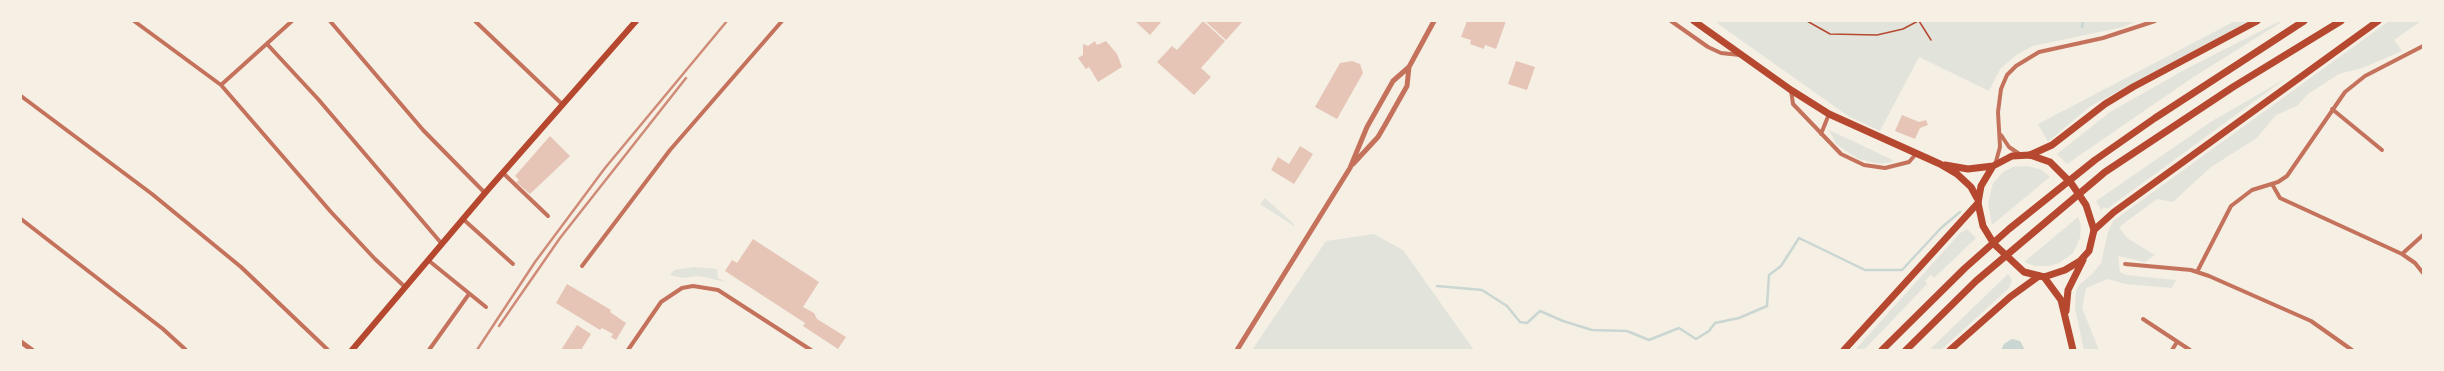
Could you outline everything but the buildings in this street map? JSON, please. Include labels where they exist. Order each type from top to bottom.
[{"type":"highway","points":[[1694,21],[1791,90],[1829,114],[1940,164],[1965,180],[1977,200],[1985,230],[1994,244],[2024,272],[2042,277],[2056,291],[2066,316],[2073,350]]},
{"type":"highway","points":[[1940,164],[1968,169],[1994,166],[2012,156],[2030,155],[2052,145],[2105,104],[2133,87],[2257,21]]},
{"type":"highway","points":[[1882,350],[1965,268],[2009,229],[2095,160],[2155,118],[2304,21]]},
{"type":"highway","points":[[1906,350],[1976,281],[2105,172],[2232,87],[2341,21]]},
{"type":"highway","points":[[2094,230],[2114,212],[2378,21]]},
{"type":"highway","points":[[2030,155],[2050,162],[2072,183],[2086,205],[2094,230],[2089,251],[2071,281],[2068,290],[2066,316]]},
{"type":"highway","points":[[1844,350],[1977,200],[1994,166]]},
{"type":"highway","points":[[1950,350],[2010,296],[2042,277],[2065,270],[2080,261],[2089,251]]},
{"type":"main road","points":[[352,350],[485,193],[636,21]]},
{"type":"street","points":[[134,21],[221,86],[336,217],[375,259],[405,287]]},
{"type":"street","points":[[221,86],[292,21]]},
{"type":"street","points":[[330,21],[423,130],[485,193]]},
{"type":"street","points":[[475,21],[562,104]]},
{"type":"street","points":[[582,266],[670,150],[782,21]]},
{"type":"street","points":[[1237,350],[1350,168],[1367,127],[1393,81],[1409,67],[1434,21]]},
{"type":"street","points":[[1671,21],[1708,47],[1721,53],[1742,55]]},
{"type":"street","points":[[1994,166],[2000,134],[1998,112],[2001,89],[2007,75],[2016,66],[2039,52],[2103,38],[2155,21]]},
{"type":"street","points":[[267,44],[318,99],[442,244]]},
{"type":"street","points":[[2197,272],[2231,206],[2252,190],[2272,184],[2287,176],[2332,109],[2354,84],[2423,46]]},
{"type":"street","points":[[1350,168],[1378,137],[1407,86],[1409,67]]},
{"type":"street","points":[[1791,90],[1793,104],[1842,154],[1864,165],[1885,168],[1900,166],[1909,162],[1916,154]]},
{"type":"street","points":[[21,96],[152,194],[229,257],[292,313],[328,350]]},
{"type":"street","points":[[2332,109],[2382,150]]},
{"type":"street","points":[[1821,134],[1829,114]]},
{"type":"street","points":[[2000,134],[2009,147],[2022,156]]},
{"type":"street","points":[[503,173],[548,216]]},
{"type":"street","points":[[2272,184],[2280,198],[2290,204],[2402,254],[2415,263],[2423,273]]},
{"type":"street","points":[[21,219],[164,329],[186,350]]},
{"type":"street","points":[[463,219],[513,264]]},
{"type":"street","points":[[2402,254],[2423,235]]},
{"type":"street","points":[[428,260],[486,307]]},
{"type":"street","points":[[2125,264],[2197,272],[2310,320],[2352,350]]},
{"type":"street","points":[[628,350],[661,302],[682,288],[693,286],[718,290],[811,350]]},
{"type":"street","points":[[429,350],[469,294]]},
{"type":"street","points":[[2143,319],[2190,350]]},
{"type":"street","points":[[21,342],[32,350]]},
{"type":"street","points":[[2172,350],[2177,342]]},
{"type":"street","points":[[802,350],[804,346]]},
{"type":"path","points":[[1808,21],[1830,34],[1877,35],[1903,29],[1918,21],[1931,40]]},
{"type":"shaded area","points":[[1714,21],[2137,21],[2123,27],[2033,46],[2016,55],[2000,69],[1989,91],[1919,57],[1880,131],[1848,116]]},
{"type":"shaded area","points":[[2235,21],[2249,21],[2089,107],[2048,142],[2038,124]]},
{"type":"shaded area","points":[[2280,21],[2283,21],[2192,78],[2067,164],[2057,154],[2110,112],[2186,69]]},
{"type":"shaded area","points":[[2389,21],[2421,21],[2394,40],[2402,51],[2362,68],[2339,74],[2308,94],[2297,106],[2276,115],[2257,138],[2211,167],[2173,202],[2157,199],[2119,227],[2127,238],[2155,255],[2145,262],[2118,256],[2120,272],[2126,275],[2176,280],[2172,288],[2125,284],[2108,279],[2086,288],[2082,308],[2099,350],[2084,350],[2075,308],[2076,291],[2079,285],[2092,274],[2101,263],[2108,232],[2113,221]]},
{"type":"shaded area","points":[[2285,79],[2107,209],[2104,207],[2101,210],[2096,201],[2212,121]]},
{"type":"shaded area","points":[[1829,130],[1893,160],[1892,162],[1879,164],[1858,159],[1836,144]]},
{"type":"shaded area","points":[[2028,166],[2042,170],[2050,177],[1992,225],[1988,203],[1993,183],[2003,172],[2013,167]]},
{"type":"shaded area","points":[[1265,198],[1294,224],[1294,226],[1260,204]]},
{"type":"shaded area","points":[[2078,217],[2081,225],[2080,238],[2073,253],[2059,263],[2049,266],[2035,266],[2024,262]]},
{"type":"shaded area","points":[[1967,229],[1976,238],[1934,278],[1931,275],[1925,281],[1927,284],[1864,350],[1855,350],[1960,233]]},
{"type":"shaded area","points":[[1374,234],[1403,250],[1474,350],[1252,350],[1326,241]]},
{"type":"shaded area","points":[[694,267],[717,269],[718,278],[726,282],[699,276],[682,278],[670,275],[674,270]]},
{"type":"shaded area","points":[[2008,274],[2012,280],[2009,288],[1941,350],[1929,350]]},
{"type":"shaded area","points":[[2012,339],[2020,341],[2025,350],[2001,350],[2004,344]]},
{"type":"waterway","points":[[2082,27],[2083,21]]},
{"type":"waterway","points":[[1437,286],[1482,290],[1507,306],[1520,322],[1527,323],[1540,311],[1563,321],[1592,330],[1627,331],[1649,340],[1679,328],[1696,339],[1709,331],[1715,323],[1739,318],[1767,306],[1769,275],[1781,266],[1799,238],[1865,270],[1902,270],[1941,228],[1960,212]]},
{"type":"railway","points":[[477,350],[535,262],[605,168],[727,21]]},
{"type":"railway","points":[[499,326],[560,238],[686,78]]}]
